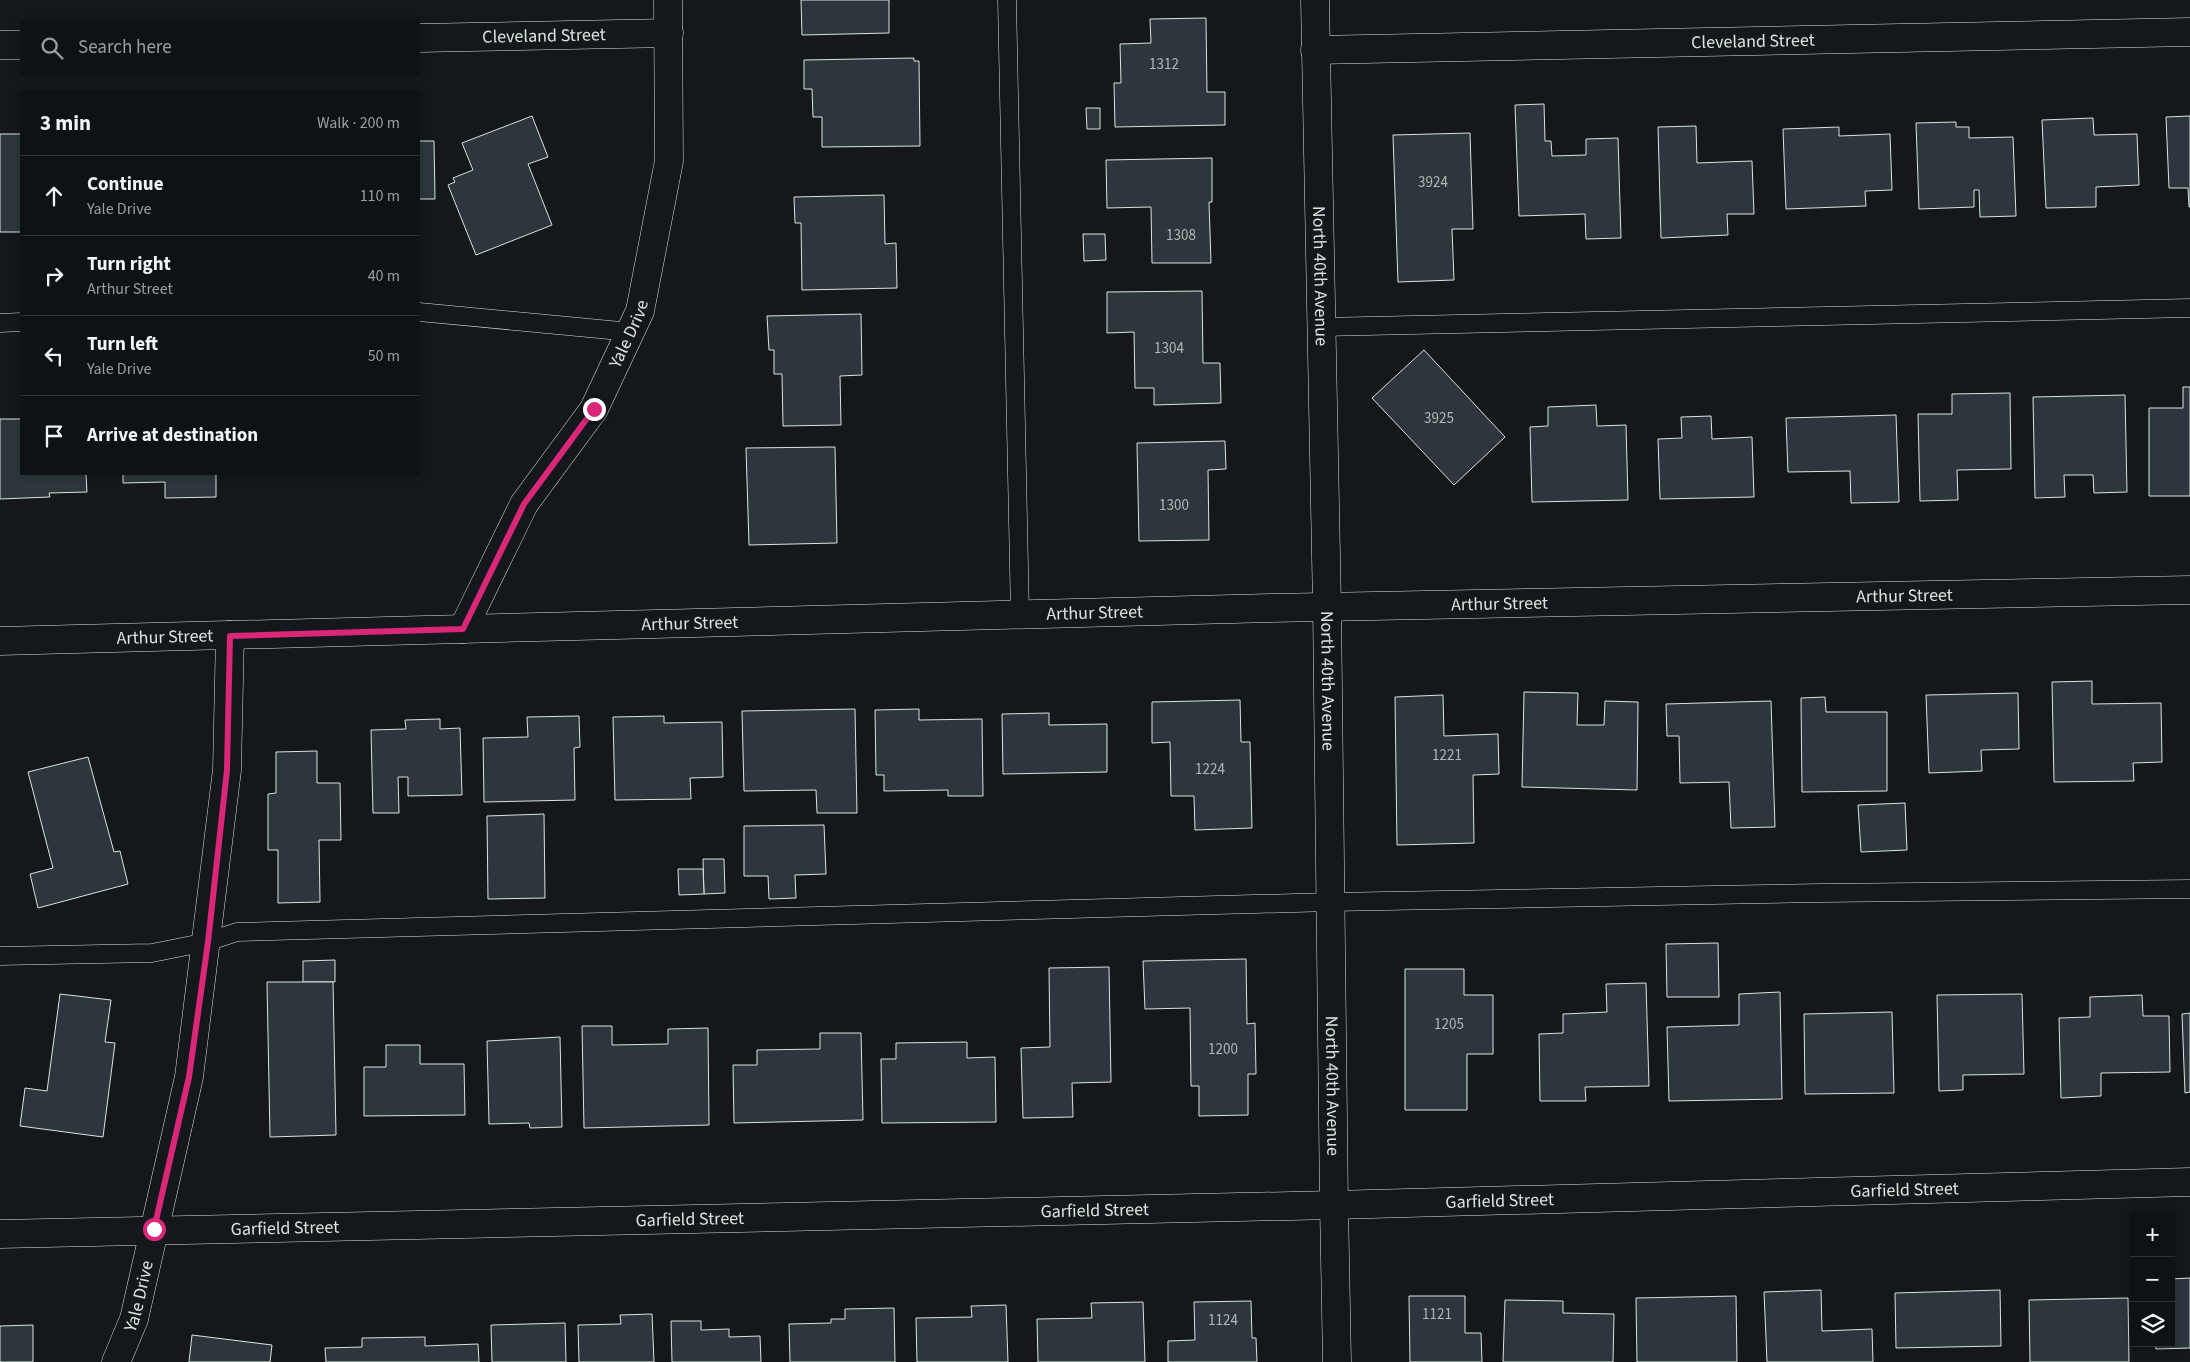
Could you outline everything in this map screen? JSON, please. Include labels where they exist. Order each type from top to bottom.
[{"type":"street","name":"Yale Drive","points":[[463,629],[524,504],[594,409],[640,311],[669,161],[668,0]]},
{"type":"street","name":"North 40th Avenue","points":[[1315,0],[1327,606],[1337,1362]]},
{"type":"street","name":"Cleveland Street","points":[[1315,50],[2190,32]]},
{"type":"street","name":"Cleveland Street","points":[[420,38],[669,33]]},
{"type":"street","points":[[0,46],[20,45]]},
{"type":"street","name":"Arthur Street","points":[[0,641],[1327,606],[2190,590]]},
{"type":"street","name":"Yale Drive","points":[[116,1362],[134,1319],[189,1077],[208,942],[227,770],[230,636]]},
{"type":"street","name":"Garfield Street","points":[[0,1234],[154,1229],[1334,1205],[2190,1182]]},
{"type":"lane","points":[[1007,0],[1020,615]]},
{"type":"lane","points":[[1321,326],[2190,308]]},
{"type":"lane","points":[[420,312],[631,332]]},
{"type":"lane","points":[[0,323],[20,322]]},
{"type":"lane","points":[[0,956],[152,953],[208,942],[236,932],[1330,902],[1822,893],[2190,889]]},
{"type":"building","points":[[801,0],[889,0],[889,33],[802,35]]},
{"type":"building","points":[[1206,18],[1207,92],[1225,92],[1225,125],[1115,127],[1114,83],[1121,83],[1120,44],[1151,43],[1150,19]]},
{"type":"building","points":[[914,58],[914,61],[919,61],[920,146],[822,147],[822,117],[813,117],[812,89],[804,89],[804,60]]},
{"type":"building","points":[[1544,104],[1545,141],[1551,141],[1552,156],[1586,155],[1586,139],[1618,138],[1621,238],[1586,239],[1585,214],[1519,216],[1515,105]]},
{"type":"building","points":[[1086,108],[1100,108],[1100,129],[1087,129]]},
{"type":"building","points":[[532,116],[548,157],[528,164],[552,225],[476,255],[448,185],[455,182],[453,178],[473,170],[462,143]]},
{"type":"building","points":[[2190,116],[2189,207],[2188,188],[2169,188],[2166,117]]},
{"type":"building","points":[[2093,118],[2094,135],[2137,134],[2139,185],[2096,187],[2096,207],[2046,208],[2042,120]]},
{"type":"building","points":[[1956,122],[1956,127],[1969,127],[1969,138],[2013,137],[2016,216],[1980,217],[1979,190],[1974,190],[1974,207],[1919,209],[1916,123]]},
{"type":"building","points":[[1696,126],[1697,163],[1752,161],[1754,214],[1727,214],[1728,235],[1661,238],[1658,127]]},
{"type":"building","points":[[1839,127],[1839,136],[1890,134],[1892,190],[1865,191],[1866,206],[1786,209],[1783,129]]},
{"type":"building","points":[[1470,133],[1473,229],[1452,229],[1454,280],[1398,282],[1393,135]]},
{"type":"building","points":[[0,134],[20,134],[20,232],[0,232]]},
{"type":"building","points":[[420,141],[434,141],[435,199],[420,199]]},
{"type":"building","points":[[1212,158],[1212,202],[1209,202],[1211,263],[1152,263],[1151,207],[1107,208],[1106,160]]},
{"type":"building","points":[[884,195],[885,244],[896,243],[897,288],[802,290],[801,223],[795,223],[794,197]]},
{"type":"building","points":[[1083,234],[1105,234],[1106,260],[1084,261]]},
{"type":"building","points":[[1202,291],[1203,363],[1220,363],[1221,403],[1154,405],[1154,388],[1135,388],[1134,332],[1107,333],[1107,292]]},
{"type":"building","points":[[861,314],[862,375],[840,376],[841,425],[783,426],[782,374],[774,374],[774,350],[769,350],[767,316]]},
{"type":"building","points":[[1424,350],[1505,437],[1454,485],[1372,398]]},
{"type":"building","points":[[2183,387],[2190,387],[2190,496],[2149,496],[2149,408],[2183,408]]},
{"type":"building","points":[[2010,393],[2011,469],[1957,470],[1958,500],[1920,501],[1918,414],[1952,414],[1952,394]]},
{"type":"building","points":[[2125,395],[2127,492],[2094,493],[2093,475],[2064,475],[2065,497],[2035,498],[2033,397]]},
{"type":"building","points":[[1596,405],[1597,426],[1626,425],[1628,500],[1532,502],[1530,427],[1548,426],[1548,407]]},
{"type":"building","points":[[1896,415],[1899,502],[1851,503],[1850,471],[1788,472],[1786,418]]},
{"type":"building","points":[[1711,416],[1712,439],[1752,437],[1754,497],[1660,499],[1658,439],[1682,438],[1681,417]]},
{"type":"building","points":[[0,419],[20,419],[20,475],[86,475],[87,492],[49,493],[50,497],[0,499]]},
{"type":"building","points":[[1225,441],[1226,469],[1208,470],[1209,540],[1139,541],[1137,443]]},
{"type":"building","points":[[835,447],[837,543],[749,545],[746,448]]},
{"type":"building","points":[[123,475],[216,475],[216,497],[165,498],[165,482],[123,483]]},
{"type":"building","points":[[2092,681],[2092,704],[2161,703],[2162,762],[2133,763],[2134,781],[2054,782],[2052,682]]},
{"type":"building","points":[[1524,692],[1578,693],[1577,725],[1604,725],[1605,701],[1638,702],[1637,790],[1522,787]]},
{"type":"building","points":[[2018,693],[2019,749],[1981,750],[1982,771],[1929,773],[1926,695]]},
{"type":"building","points":[[1443,695],[1444,736],[1498,734],[1499,774],[1473,775],[1474,843],[1397,845],[1395,697]]},
{"type":"building","points":[[1825,697],[1826,712],[1887,712],[1887,791],[1802,792],[1801,698]]},
{"type":"building","points":[[1240,700],[1241,742],[1250,742],[1252,828],[1195,830],[1194,796],[1171,796],[1170,742],[1152,743],[1152,702]]},
{"type":"building","points":[[1771,701],[1775,827],[1731,828],[1729,782],[1680,783],[1679,736],[1667,736],[1666,704]]},
{"type":"building","points":[[855,709],[857,813],[817,813],[816,790],[744,791],[742,711]]},
{"type":"building","points":[[919,709],[919,720],[982,719],[983,796],[948,796],[948,790],[884,791],[884,775],[876,775],[875,710]]},
{"type":"building","points":[[1049,713],[1049,725],[1107,724],[1107,772],[1003,774],[1002,714]]},
{"type":"building","points":[[579,716],[580,747],[574,748],[575,800],[484,802],[483,738],[528,737],[527,717]]},
{"type":"building","points":[[664,716],[664,723],[722,722],[723,777],[690,778],[691,799],[615,800],[613,717]]},
{"type":"building","points":[[440,719],[440,729],[460,728],[462,795],[408,796],[408,777],[398,777],[399,813],[373,813],[371,730],[406,729],[405,720]]},
{"type":"building","points":[[317,751],[317,783],[340,783],[341,840],[319,840],[320,902],[278,903],[278,850],[268,850],[268,794],[276,793],[276,752]]},
{"type":"building","points":[[88,757],[114,852],[120,851],[128,884],[38,908],[30,874],[53,868],[28,772]]},
{"type":"building","points":[[1905,803],[1907,850],[1861,852],[1858,805]]},
{"type":"building","points":[[544,814],[545,898],[488,899],[487,816]]},
{"type":"building","points":[[824,825],[826,874],[795,875],[796,898],[769,899],[768,876],[744,876],[744,826]]},
{"type":"building","points":[[703,859],[724,859],[725,893],[704,894]]},
{"type":"building","points":[[678,869],[703,869],[704,894],[679,895]]},
{"type":"building","points":[[1718,943],[1719,997],[1667,997],[1666,944]]},
{"type":"building","points":[[1246,959],[1247,1024],[1255,1023],[1256,1074],[1248,1074],[1248,1115],[1199,1116],[1199,1086],[1191,1086],[1190,1008],[1145,1009],[1143,961]]},
{"type":"building","points":[[335,960],[335,982],[303,982],[303,961]]},
{"type":"building","points":[[1109,967],[1111,1082],[1072,1083],[1073,1117],[1023,1118],[1021,1048],[1050,1047],[1049,968]]},
{"type":"building","points":[[1405,969],[1464,969],[1464,995],[1493,995],[1493,1054],[1467,1054],[1467,1110],[1405,1110]]},
{"type":"building","points":[[267,982],[333,982],[336,1135],[270,1137]]},
{"type":"building","points":[[1646,983],[1649,1086],[1585,1087],[1586,1101],[1540,1101],[1539,1034],[1563,1033],[1563,1014],[1607,1012],[1606,984]]},
{"type":"building","points":[[1780,992],[1782,1099],[1669,1101],[1667,1027],[1739,1025],[1739,994]]},
{"type":"building","points":[[60,994],[111,1000],[105,1042],[115,1043],[103,1137],[20,1126],[25,1088],[47,1091]]},
{"type":"building","points":[[2022,994],[2024,1074],[1963,1075],[1963,1090],[1939,1091],[1937,995]]},
{"type":"building","points":[[2142,995],[2143,1016],[2169,1016],[2170,1072],[2101,1073],[2101,1096],[2061,1098],[2059,1018],[2090,1017],[2090,997]]},
{"type":"building","points":[[1892,1012],[1894,1093],[1805,1094],[1804,1014]]},
{"type":"building","points":[[2190,1013],[2190,1092],[2185,1093],[2182,1014]]},
{"type":"building","points":[[582,1026],[612,1026],[612,1045],[668,1044],[668,1029],[708,1028],[709,1125],[584,1128]]},
{"type":"building","points":[[820,1033],[861,1033],[863,1120],[734,1123],[733,1065],[757,1065],[757,1050],[820,1049]]},
{"type":"building","points":[[560,1037],[562,1127],[530,1128],[529,1123],[489,1124],[487,1041]]},
{"type":"building","points":[[967,1042],[967,1058],[995,1057],[996,1122],[882,1123],[881,1059],[896,1059],[896,1043]]},
{"type":"building","points":[[386,1045],[420,1045],[420,1064],[464,1064],[465,1115],[364,1116],[364,1067],[386,1067]]},
{"type":"building","points":[[2190,1278],[2190,1348],[2156,1349],[2156,1347],[2175,1347],[2175,1279]]},
{"type":"building","points":[[1821,1290],[1822,1331],[1872,1329],[1873,1362],[1767,1362],[1764,1292]]},
{"type":"building","points":[[2000,1290],[2001,1346],[1896,1348],[1895,1293]]},
{"type":"building","points":[[1409,1296],[1465,1296],[1465,1333],[1481,1333],[1482,1362],[1410,1362]]},
{"type":"building","points":[[1736,1296],[1737,1362],[1637,1362],[1636,1298]]},
{"type":"building","points":[[2128,1298],[2129,1362],[2030,1362],[2029,1300]]},
{"type":"building","points":[[1505,1300],[1563,1301],[1563,1313],[1614,1314],[1613,1362],[1503,1362]]},
{"type":"building","points":[[1251,1301],[1252,1338],[1256,1338],[1257,1362],[1168,1362],[1168,1341],[1195,1340],[1194,1302]]},
{"type":"building","points":[[1143,1302],[1145,1362],[1038,1362],[1037,1319],[1092,1318],[1091,1303]]},
{"type":"building","points":[[1006,1305],[1008,1362],[917,1362],[916,1318],[972,1317],[971,1306]]},
{"type":"building","points":[[894,1308],[895,1362],[790,1362],[789,1324],[831,1323],[831,1319],[845,1319],[845,1309]]},
{"type":"building","points":[[652,1314],[654,1362],[579,1362],[578,1325],[621,1324],[620,1315]]},
{"type":"building","points":[[671,1321],[701,1321],[701,1330],[729,1329],[729,1337],[760,1336],[761,1362],[672,1362]]},
{"type":"building","points":[[565,1323],[566,1362],[492,1362],[491,1325]]},
{"type":"building","points":[[33,1325],[33,1362],[0,1362],[0,1326]]},
{"type":"building","points":[[192,1335],[272,1345],[270,1362],[189,1362]]},
{"type":"building","points":[[425,1337],[425,1346],[478,1344],[479,1362],[326,1362],[325,1348],[362,1347],[362,1338]]},
{"type":"route","points":[[154,1229],[189,1077],[208,942],[227,770],[230,636],[463,629],[524,504],[594,409]]}]
